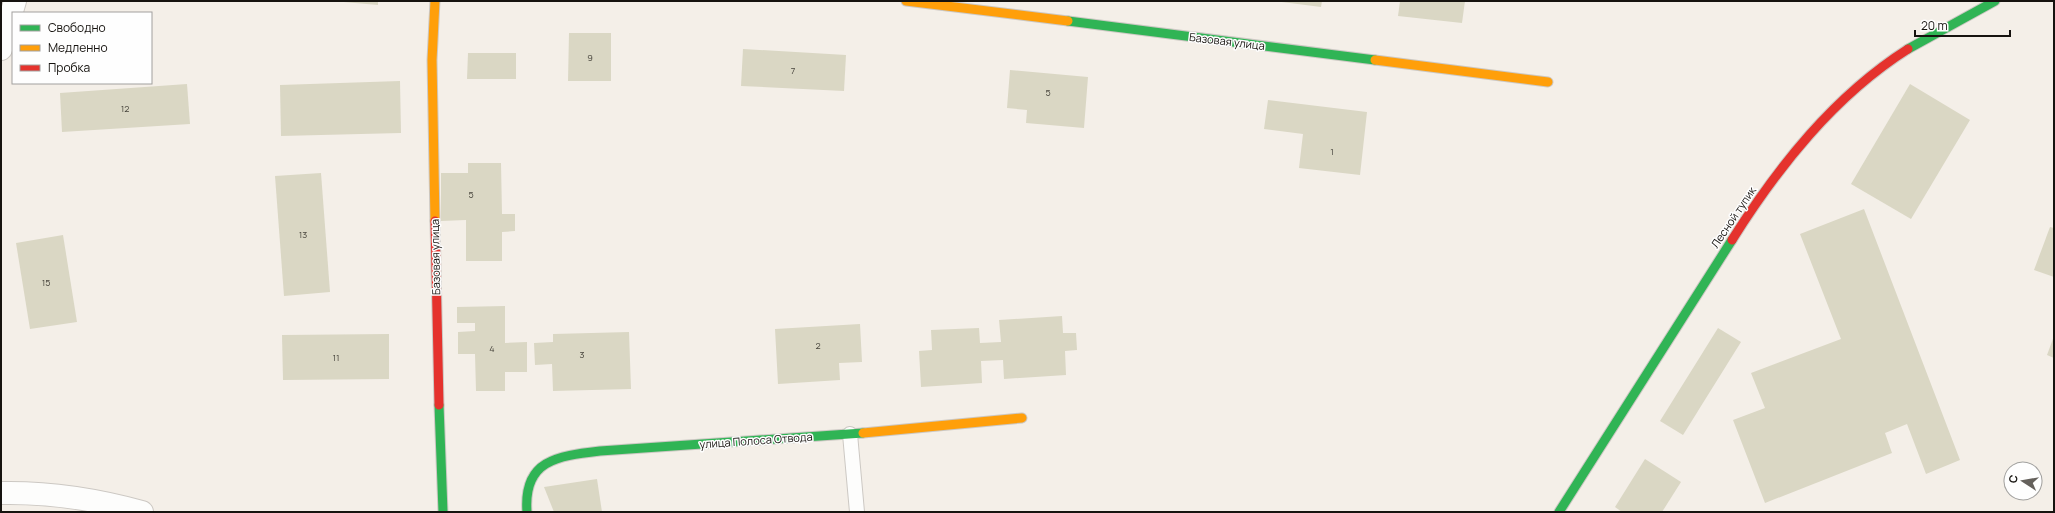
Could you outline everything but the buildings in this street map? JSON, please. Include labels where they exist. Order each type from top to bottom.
[{"type":"street","points":[[13,12],[16,1]]},
{"type":"street","name":"Базовая улица","points":[[434,1],[432,84],[438,374],[443,512]]},
{"type":"street","name":"Базовая улица","points":[[906,1],[1548,82]]},
{"type":"street","name":"Лесной тупик","points":[[1559,512],[1752,208],[1792,155],[1834,109],[1882,66],[1930,36],[1995,1]]},
{"type":"street","points":[[1,49],[12,14]]},
{"type":"street","name":"улица Полоса Отвода","points":[[527,512],[525,500],[532,476],[546,465],[572,455],[600,451],[850,434],[1022,418]]},
{"type":"street","points":[[1,493],[38,493],[105,502],[142,512]]},
{"type":"lane","points":[[850,434],[857,512]]},
{"type":"traffic: fast","points":[[1908,49],[1995,1]]},
{"type":"traffic: fast","points":[[1068,21],[1375,60]]},
{"type":"traffic: fast","points":[[1559,512],[1732,240]]},
{"type":"traffic: fast","points":[[439,405],[443,512]]},
{"type":"traffic: fast","points":[[527,512],[527,495],[531,481],[537,471],[546,464],[570,455],[600,451],[863,433]]},
{"type":"traffic: slow","points":[[435,1],[432,60],[435,221]]},
{"type":"traffic: slow","points":[[906,1],[1068,21]]},
{"type":"traffic: slow","points":[[1375,60],[1548,82]]},
{"type":"traffic: slow","points":[[863,433],[1022,418]]},
{"type":"traffic: jam","points":[[1732,240],[1768,186],[1788,160],[1832,111],[1856,88],[1908,49]]},
{"type":"traffic: jam","points":[[435,221],[439,405]]}]
